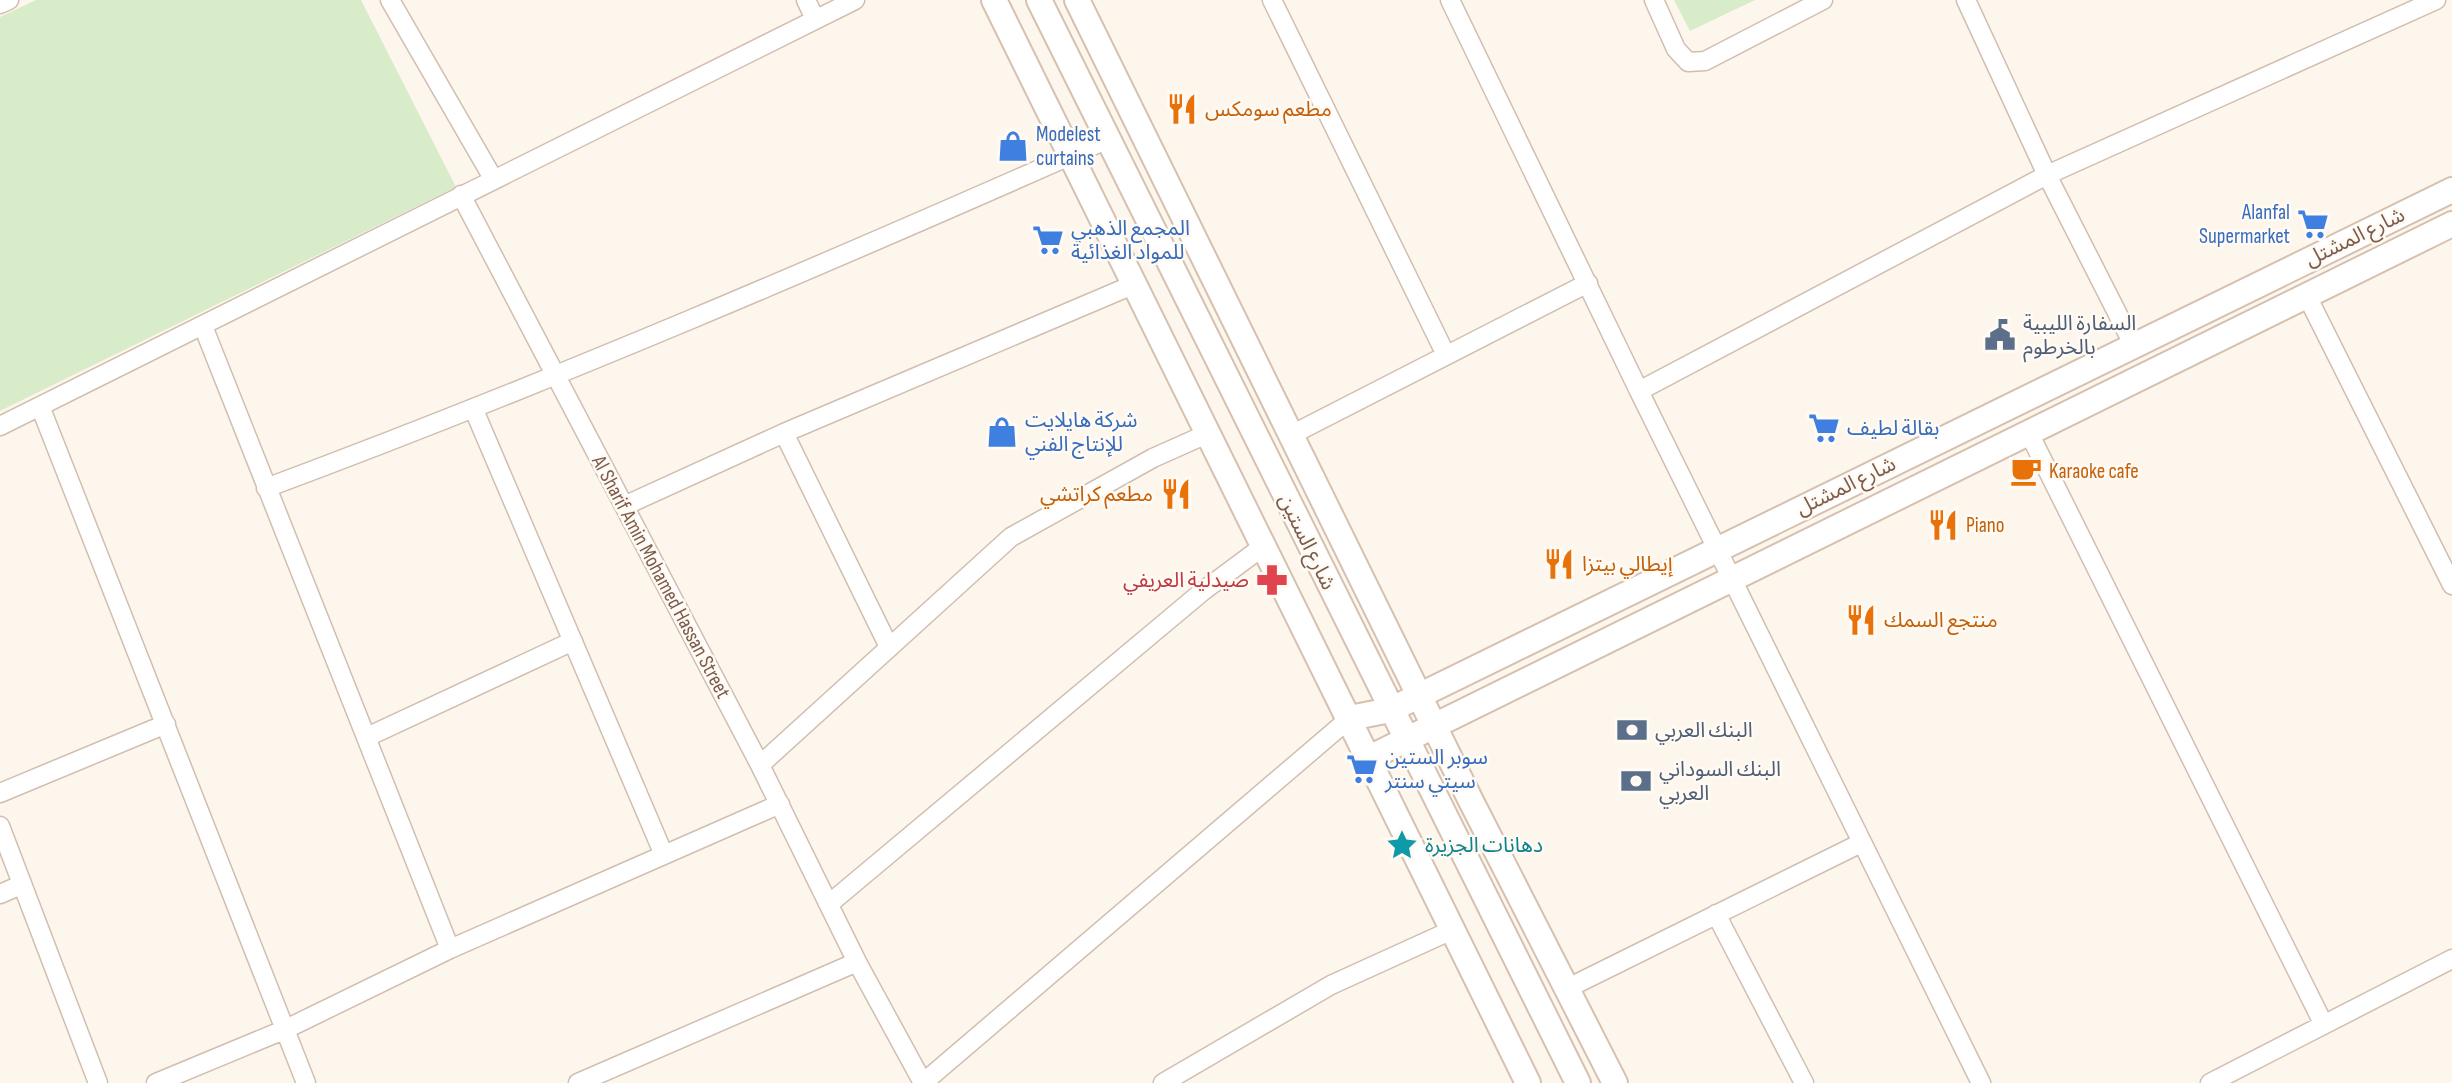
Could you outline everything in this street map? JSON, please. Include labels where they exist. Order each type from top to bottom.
[{"type":"main road","name":"شارع الستين","points":[[994,0],[1528,1083]]},
{"type":"main road","name":"شارع الستين","points":[[1039,0],[1405,741],[1578,1083]]},
{"type":"main road","points":[[1077,0],[1434,726],[1615,1083]]},
{"type":"main road","name":"شارع المشتل","points":[[1350,718],[1390,710],[2452,190]]},
{"type":"main road","points":[[1101,216],[1137,198]]},
{"type":"main road","name":"شارع المشتل","points":[[1369,758],[2452,224]]},
{"type":"street","points":[[390,0],[494,180]]},
{"type":"street","points":[[806,0],[815,19]]},
{"type":"street","points":[[0,426],[855,0]]},
{"type":"street","points":[[1272,0],[1446,355]]},
{"type":"street","points":[[1450,0],[1639,391],[1735,578],[1861,843],[1981,1083]]},
{"type":"street","points":[[1654,0],[1676,49],[1688,62],[1705,61],[1823,0]]},
{"type":"street","points":[[1966,0],[2047,175],[2134,346]]},
{"type":"street","points":[[1639,391],[2047,175],[2436,0]]},
{"type":"street","points":[[266,488],[556,377],[1108,139]]},
{"type":"street","name":"Al Sharif Amin Mohamed Hassan Street","points":[[461,195],[760,765],[857,962],[923,1083]]},
{"type":"street","points":[[1291,435],[1588,283]]},
{"type":"street","points":[[624,506],[784,433],[1135,284]]},
{"type":"street","points":[[2307,296],[2452,585]]},
{"type":"street","points":[[203,326],[450,949]]},
{"type":"street","points":[[40,406],[306,1083]]},
{"type":"street","points":[[474,410],[664,855]]},
{"type":"street","points":[[784,433],[889,647]]},
{"type":"street","points":[[760,765],[1011,537],[1153,458],[1209,433]]},
{"type":"street","points":[[2028,433],[2323,1023]]},
{"type":"street","points":[[829,904],[1203,591],[1265,545]]},
{"type":"street","points":[[367,737],[573,642]]},
{"type":"street","points":[[923,1083],[1350,718]]},
{"type":"street","points":[[0,793],[166,724]]},
{"type":"street","points":[[156,1083],[286,1029],[450,949],[780,804]]},
{"type":"street","points":[[0,826],[98,1083]]},
{"type":"street","points":[[1569,988],[1861,843]]},
{"type":"street","points":[[0,894],[21,885]]},
{"type":"street","points":[[1716,914],[1804,1083]]},
{"type":"street","points":[[1163,1083],[1331,985],[1452,930]]},
{"type":"street","points":[[2210,1083],[2323,1023],[2452,960]]},
{"type":"street","points":[[578,1083],[857,962]]},
{"type":"green space","points":[[36,0],[361,0],[456,187],[0,411],[0,17]]},
{"type":"green space","points":[[1674,0],[1755,0],[1690,31]]},
{"type":"place","name":"مطعم سومكس","points":[[1182,109]]},
{"type":"place","name":"Modelest curtains","points":[[1013,146]]},
{"type":"place","name":"Alanfal Supermarket","points":[[2313,224]]},
{"type":"place","name":"المجمع الذهبي للمواد الغذائية","points":[[1048,240]]},
{"type":"place","name":"السفارة الليبية بالخرطوم","points":[[2000,335]]},
{"type":"place","name":"بقالة لطيف","points":[[1824,428]]},
{"type":"place","name":"شركة هايلايت للإنتاج الفني","points":[[1002,432]]},
{"type":"place","name":"Karaoke cafe","points":[[2026,471]]},
{"type":"place","name":"مطعم كراتشي","points":[[1176,494]]},
{"type":"place","name":"Piano","points":[[1943,525]]},
{"type":"place","name":"إيطالي بيتزا","points":[[1559,564]]},
{"type":"place","name":"صيدلية العريفي","points":[[1272,580]]},
{"type":"place","name":"منتجع السمك","points":[[1861,620]]},
{"type":"place","name":"البنك العربي","points":[[1632,730]]},
{"type":"place","name":"سوبر الستين سيتي سنتر","points":[[1362,769]]},
{"type":"place","name":"البنك السوداني العربي","points":[[1636,781]]},
{"type":"place","name":"دهانات الجزيرة","points":[[1402,845]]}]
